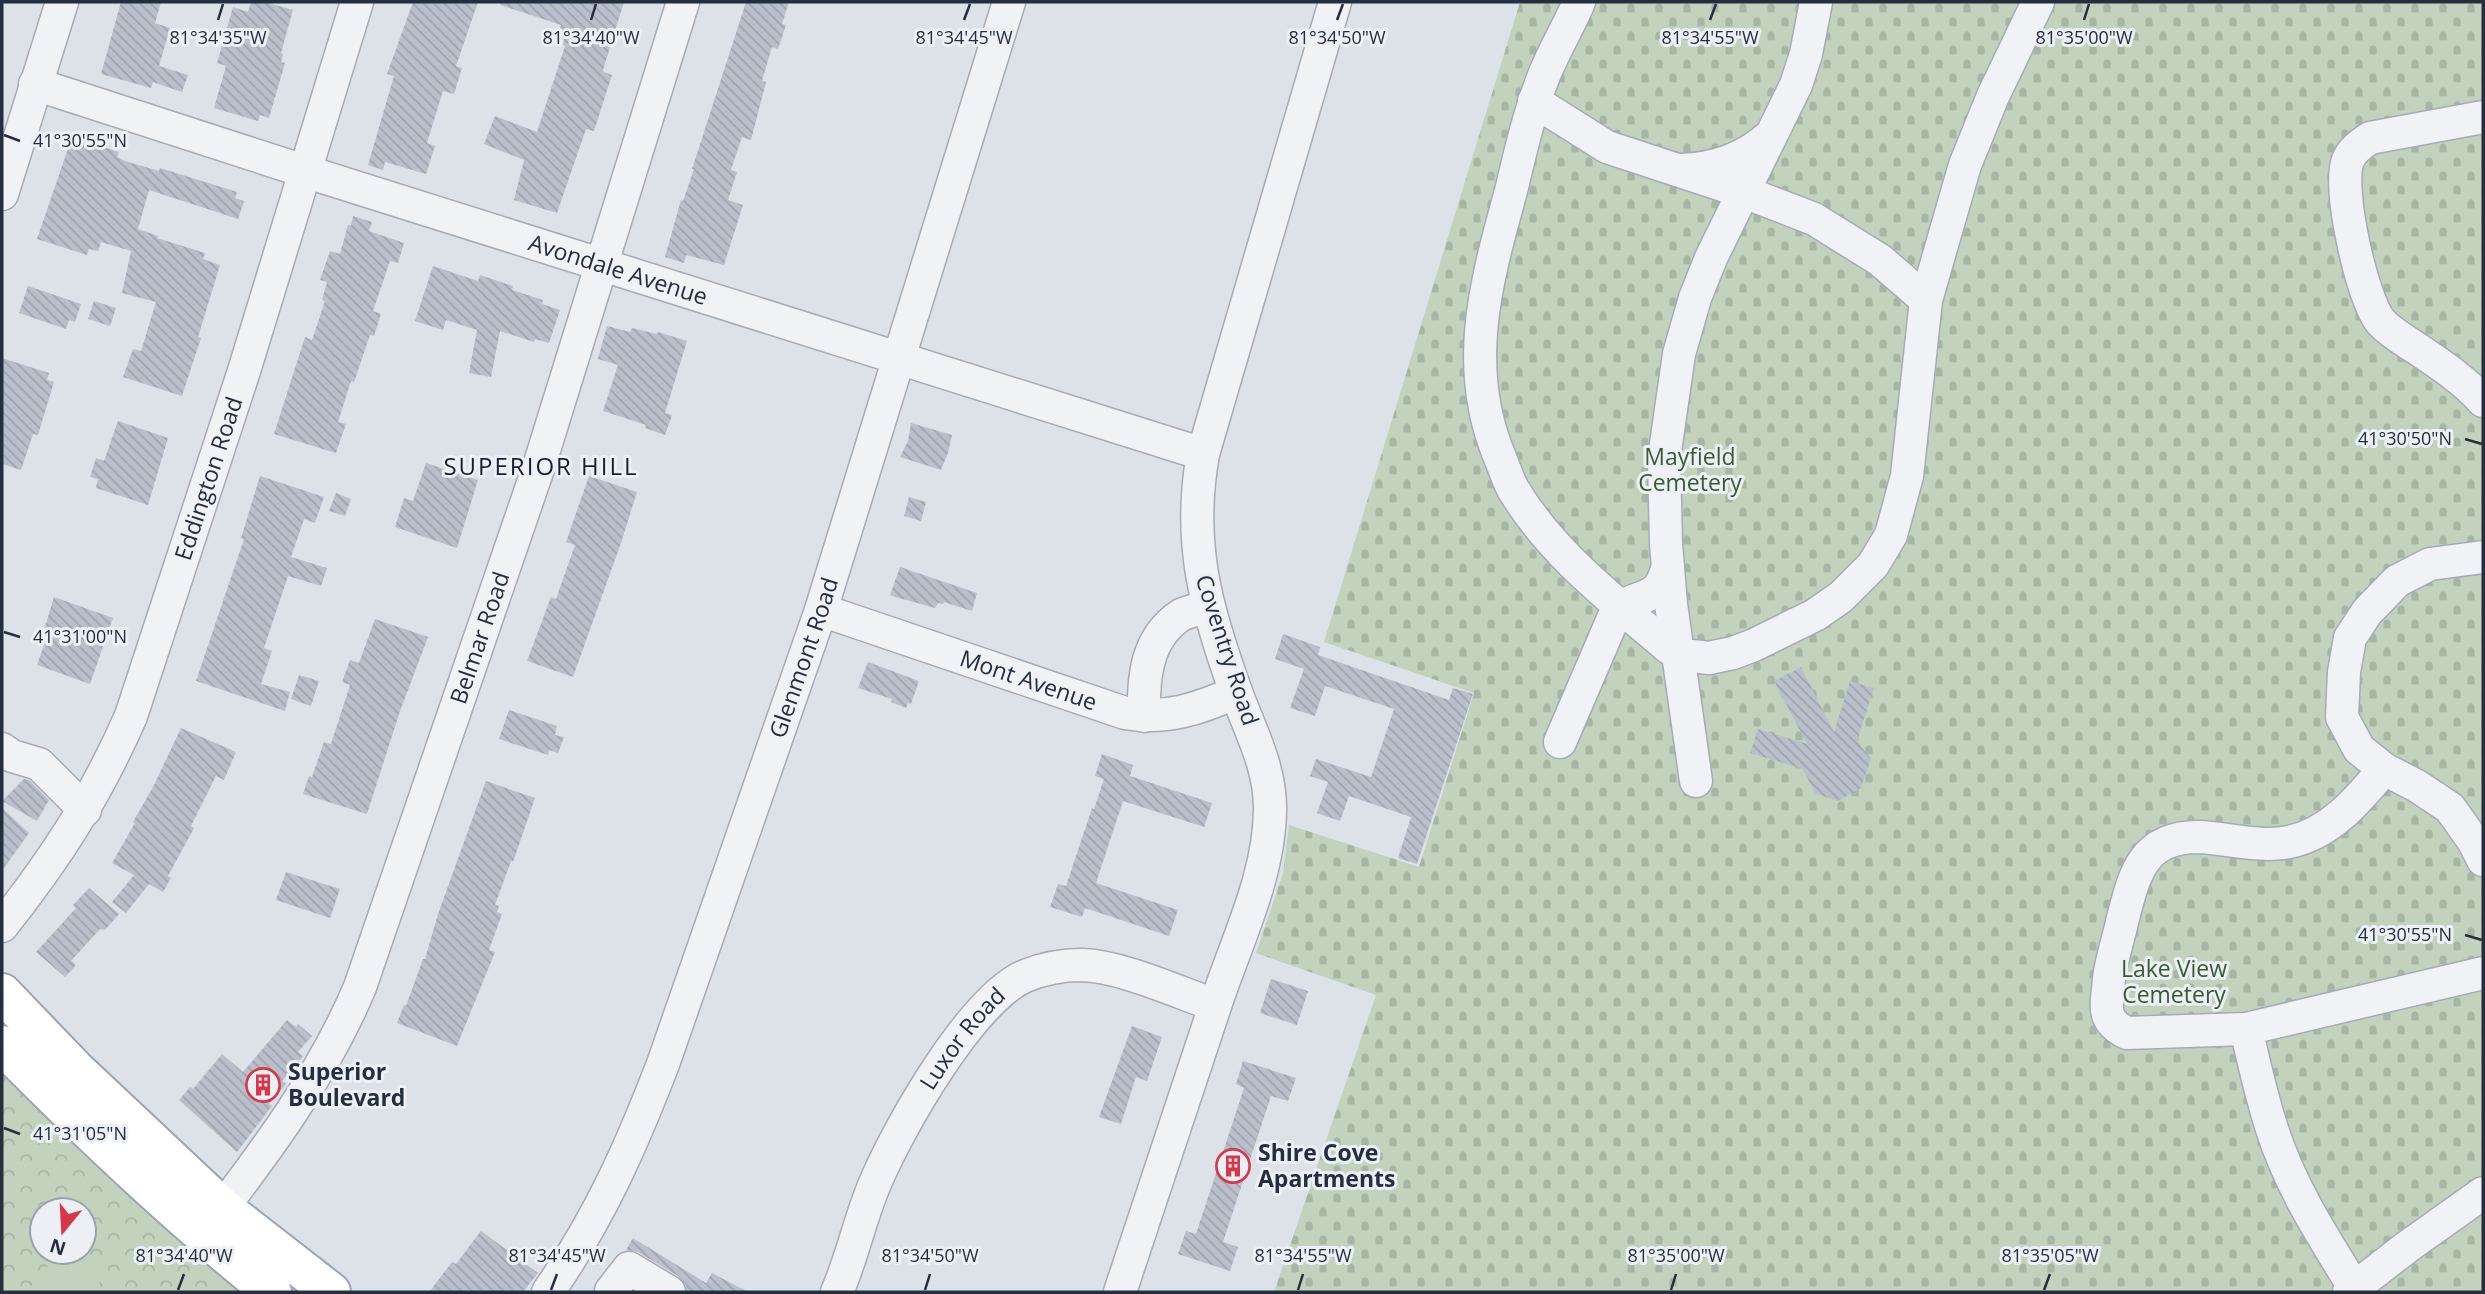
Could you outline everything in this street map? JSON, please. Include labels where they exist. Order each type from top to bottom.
[{"type":"main road","points":[[2,993],[75,1069],[272,1292]]},
{"type":"main road","points":[[2,1045],[133,1174],[331,1292]]},
{"type":"street","points":[[2,194],[62,2]]},
{"type":"street","name":"Eddington Road","points":[[2,926],[44,873],[85,810],[110,765],[131,716],[244,371],[357,2]]},
{"type":"street","name":"Belmar Road","points":[[212,1222],[285,1124],[322,1066],[360,987],[540,463],[682,2]]},
{"type":"street","name":"Glenmont Road","points":[[548,1292],[612,1188],[639,1127],[821,610],[1009,2]]},
{"type":"street","name":"Coventry Road","points":[[1120,1292],[1259,881],[1268,826],[1268,789],[1264,762],[1208,607],[1196,528],[1197,486],[1203,454],[1335,2]]},
{"type":"street","points":[[1579,2],[1534,101],[1486,291],[1481,322],[1481,393],[1493,441],[1513,489],[1553,543],[1669,648],[1680,653],[1709,658],[1754,645],[1815,615],[1841,597],[1873,565],[1891,535],[1907,476],[1926,300],[1965,166],[1993,96],[2038,2]]},
{"type":"street","points":[[1696,781],[1668,567],[1664,458],[1679,354],[1710,258],[1796,85],[1806,54],[1816,2]]},
{"type":"street","name":"Avondale Avenue","points":[[35,84],[898,360],[1203,454]]},
{"type":"street","points":[[1534,101],[1607,147],[1744,192],[1814,219],[1880,260],[1926,300]]},
{"type":"street","points":[[2483,117],[2370,138],[2357,147],[2347,161],[2343,185],[2353,241],[2371,304],[2381,321],[2455,374],[2483,401]]},
{"type":"street","points":[[1675,170],[1715,166],[1741,156],[1760,145],[1774,132]]},
{"type":"street","points":[[2483,557],[2430,564],[2397,581],[2367,612],[2350,638],[2344,672],[2342,717],[2359,749],[2384,769],[2417,786],[2450,808],[2483,860]]},
{"type":"street","points":[[1560,742],[1620,606],[1660,587],[1668,567]]},
{"type":"street","points":[[1144,716],[1146,664],[1166,628],[1183,614],[1208,607]]},
{"type":"street","name":"Mont Avenue","points":[[821,610],[1103,706],[1144,716],[1183,713],[1237,692]]},
{"type":"street","points":[[2,749],[12,756],[39,764],[85,810]]},
{"type":"street","points":[[2384,769],[2357,801],[2322,830],[2288,843],[2195,837],[2160,844],[2145,858],[2134,878],[2110,972],[2106,1013],[2114,1027],[2127,1033],[2246,1029],[2483,973]]},
{"type":"street","name":"Luxor Road","points":[[837,1292],[876,1181],[900,1134],[933,1078],[970,1026],[994,999],[1023,977],[1054,968],[1080,965],[1105,967],[1215,1005]]},
{"type":"street","points":[[2246,1029],[2272,1129],[2291,1176],[2352,1290],[2483,1193]]},
{"type":"street","points":[[611,1292],[629,1268],[669,1292]]},
{"type":"green space","name":"Lake View Cemetery","points":[[1520,2],[2483,2],[2483,1292],[1274,1292],[1376,995],[1256,953],[1283,873],[1289,825],[1419,867],[1474,693],[1324,642]]},
{"type":"green space","points":[[2,1066],[247,1292],[2,1292]]},
{"type":"green space","points":[[98,1265],[108,1273],[91,1292],[26,1292],[48,1266]]},
{"type":"building","points":[[121,2],[161,2],[155,23],[170,28],[159,66],[188,75],[182,92],[153,82],[151,88],[101,74]]},
{"type":"building","points":[[251,2],[265,2],[293,10],[281,53],[281,62],[285,63],[269,118],[260,115],[258,121],[214,108],[226,66],[217,63],[233,7],[248,12]]},
{"type":"building","points":[[413,2],[478,2],[456,66],[462,68],[454,94],[443,91],[427,143],[435,146],[426,174],[385,162],[383,170],[368,165],[394,76],[387,74]]},
{"type":"building","points":[[501,2],[624,2],[603,70],[612,75],[594,131],[586,129],[557,213],[514,200],[524,160],[484,144],[495,116],[537,132],[565,46],[564,38],[557,36],[561,25],[500,5]]},
{"type":"building","points":[[746,2],[789,2],[782,24],[786,25],[778,49],[772,47],[762,81],[766,82],[751,140],[742,137],[731,170],[737,172],[728,200],[743,205],[724,265],[686,255],[684,263],[665,257]]},
{"type":"building","points":[[72,137],[119,152],[117,157],[125,161],[159,171],[160,168],[237,192],[235,198],[244,201],[238,219],[149,190],[138,229],[205,253],[203,259],[220,265],[182,396],[123,377],[133,349],[141,351],[156,302],[122,293],[131,251],[101,242],[98,251],[89,249],[87,255],[37,239]]},
{"type":"building","points":[[353,216],[372,222],[369,231],[404,243],[398,263],[390,261],[373,311],[381,314],[374,336],[370,335],[354,382],[351,381],[338,422],[346,424],[336,453],[274,434],[305,337],[312,340],[325,301],[322,300],[327,282],[320,280],[330,251],[340,254]]},
{"type":"building","points":[[433,266],[478,281],[480,275],[513,286],[512,290],[543,300],[542,304],[560,310],[549,343],[535,339],[534,342],[500,331],[491,377],[469,373],[477,330],[446,320],[443,330],[415,321]]},
{"type":"building","points":[[28,286],[81,304],[75,322],[69,320],[66,329],[19,313]]},
{"type":"building","points":[[94,301],[116,308],[110,326],[88,319]]},
{"type":"building","points":[[607,326],[630,332],[632,328],[657,334],[658,332],[687,341],[665,413],[672,415],[665,435],[645,428],[646,425],[603,411],[618,365],[598,359]]},
{"type":"building","points":[[2,358],[49,373],[47,380],[54,382],[38,435],[33,434],[21,470],[2,464]]},
{"type":"building","points":[[118,421],[168,438],[148,505],[96,488],[98,479],[90,477],[96,458],[104,461]]},
{"type":"building","points":[[911,423],[952,435],[941,470],[900,457],[908,441]]},
{"type":"building","points":[[426,463],[478,480],[457,548],[395,527],[404,498],[413,501]]},
{"type":"building","points":[[260,476],[324,497],[315,523],[304,519],[291,557],[327,568],[321,586],[288,576],[264,648],[272,651],[261,684],[290,692],[285,711],[196,681],[244,539],[241,538]]},
{"type":"building","points":[[589,476],[637,492],[573,677],[527,661],[551,597],[556,599],[575,545],[566,542]]},
{"type":"building","points":[[336,493],[351,499],[345,516],[329,511]]},
{"type":"building","points":[[909,497],[926,502],[921,521],[904,516]]},
{"type":"building","points":[[900,567],[977,593],[972,611],[944,602],[938,603],[935,608],[890,595]]},
{"type":"building","points":[[54,597],[113,618],[90,684],[37,665],[50,629],[45,627]]},
{"type":"building","points":[[375,619],[428,637],[400,711],[367,814],[303,794],[324,742],[331,744],[350,685],[342,682],[350,660],[359,663]]},
{"type":"building","points":[[1283,634],[1320,647],[1318,655],[1449,700],[1453,688],[1473,694],[1417,864],[1398,858],[1411,817],[1349,796],[1340,821],[1317,813],[1328,782],[1310,776],[1316,759],[1371,777],[1394,709],[1325,686],[1315,716],[1290,708],[1304,669],[1275,659]]},
{"type":"building","points":[[868,662],[919,681],[911,704],[908,703],[906,708],[891,702],[892,699],[858,688]]},
{"type":"building","points":[[1801,667],[1834,732],[1850,681],[1874,688],[1857,741],[1871,759],[1861,788],[1838,801],[1815,793],[1803,769],[1750,753],[1758,729],[1807,744],[1774,681]]},
{"type":"building","points":[[299,675],[319,681],[311,706],[291,699]]},
{"type":"building","points":[[509,710],[557,726],[555,735],[564,737],[558,753],[549,750],[548,755],[499,739]]},
{"type":"building","points":[[181,728],[236,752],[224,780],[216,776],[191,826],[194,828],[168,876],[171,878],[163,892],[149,884],[126,913],[112,902],[134,875],[112,863],[135,823],[133,822]]},
{"type":"building","points":[[1102,754],[1133,765],[1130,776],[1212,803],[1204,827],[1123,801],[1096,883],[1178,910],[1169,936],[1085,908],[1082,917],[1050,907],[1058,884],[1066,886],[1092,808],[1094,809],[1104,779],[1095,776]]},
{"type":"building","points":[[24,779],[29,780],[49,800],[37,821],[2,801]]},
{"type":"building","points":[[486,781],[535,798],[495,905],[499,906],[497,912],[502,914],[489,950],[495,952],[457,1046],[397,1023],[425,959],[438,914]]},
{"type":"building","points":[[2,808],[29,833],[2,871]]},
{"type":"building","points":[[286,872],[340,889],[330,918],[276,900]]},
{"type":"building","points":[[89,888],[119,914],[105,930],[100,929],[71,961],[76,965],[65,977],[36,952],[76,908],[73,905]]},
{"type":"building","points":[[1271,979],[1308,991],[1297,1025],[1260,1013]]},
{"type":"building","name":"Superior Boulevard","points":[[287,1020],[296,1027],[298,1024],[312,1036],[298,1052],[303,1056],[282,1081],[286,1084],[269,1104],[272,1106],[237,1152],[179,1100],[190,1087],[193,1089],[222,1054],[243,1072]]},
{"type":"building","points":[[1132,1026],[1162,1037],[1147,1081],[1136,1077],[1121,1124],[1099,1117]]},
{"type":"building","name":"Shire Cove Apartments","points":[[1243,1061],[1296,1078],[1288,1101],[1271,1096],[1223,1242],[1238,1247],[1230,1271],[1178,1254],[1186,1231],[1196,1234],[1244,1088],[1236,1084]]},
{"type":"building","points":[[481,1231],[538,1273],[523,1292],[429,1292],[452,1262],[456,1264]]},
{"type":"building","points":[[633,1238],[706,1283],[712,1273],[748,1292],[687,1292],[685,1284],[678,1276],[638,1252],[626,1250]]},
{"type":"place","name":"Superior Boulevard","points":[[263,1085]]},
{"type":"place","name":"Shire Cove Apartments","points":[[1233,1166]]},
{"type":"district","name":"SUPERIOR HILL","points":[[541,467]]},
{"type":"park label","name":"Mayfield Cemetery","points":[[1690,470]]}]
